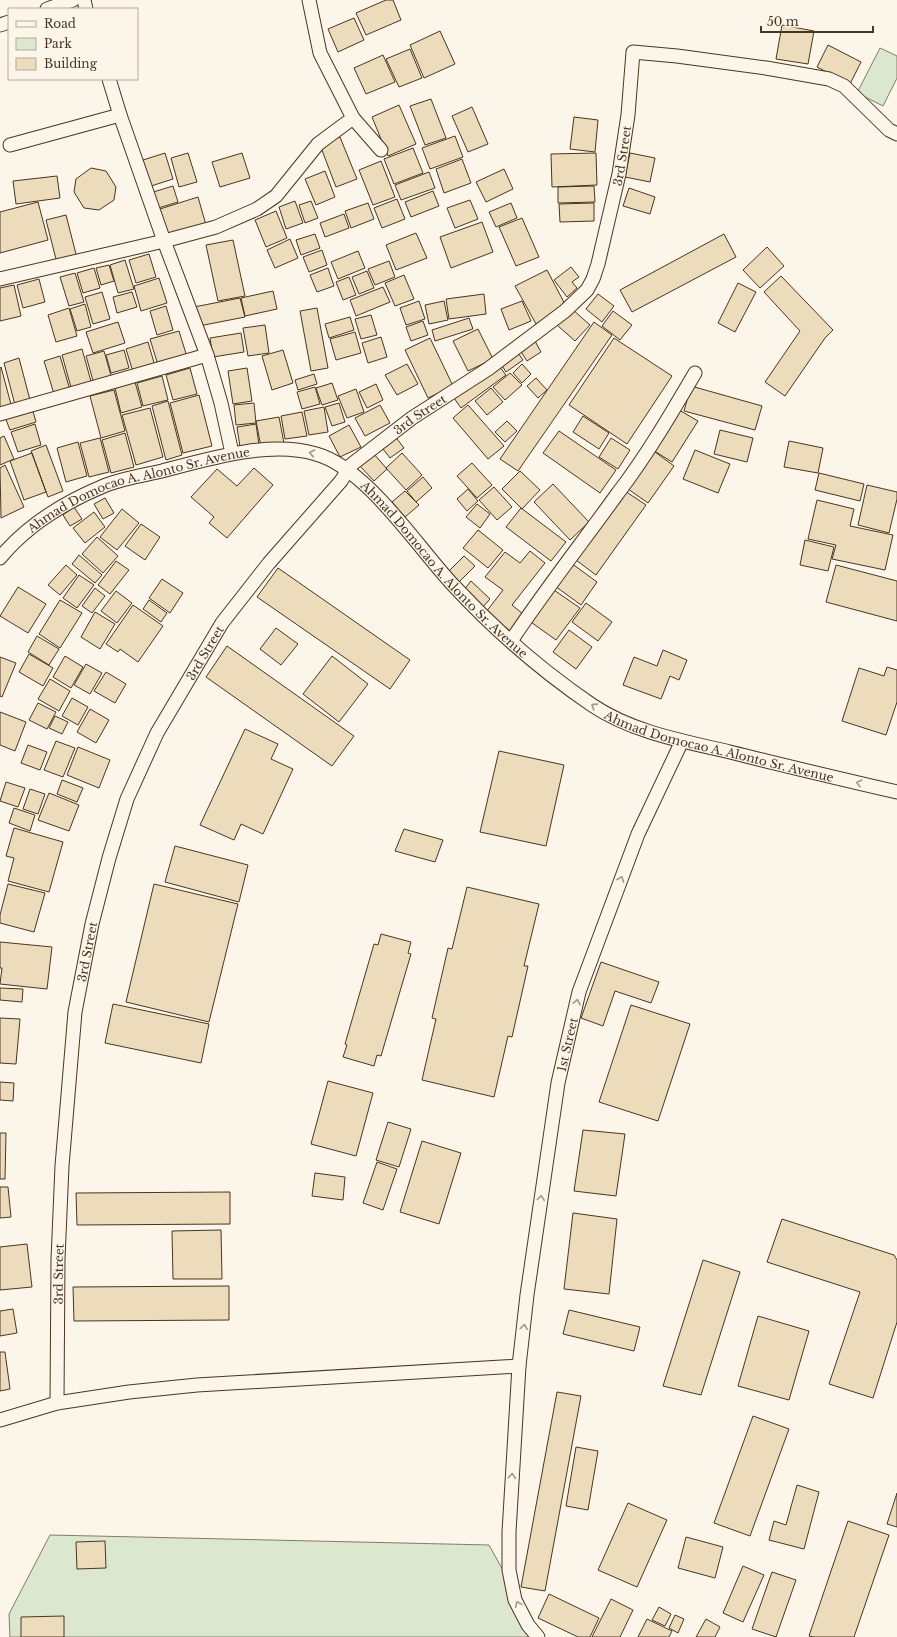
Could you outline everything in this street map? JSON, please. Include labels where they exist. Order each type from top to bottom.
[{"type":"street","points":[[50,8],[73,0]]},
{"type":"street","points":[[309,0],[320,53],[353,118],[381,150]]},
{"type":"street","name":"3rd Street","points":[[57,1402],[58,1259],[62,1174],[75,1012],[92,924],[127,799],[157,733],[222,623],[269,563],[341,481],[347,470],[359,458],[412,418],[488,369],[565,311],[587,290],[593,279],[598,264],[619,174],[628,115],[633,52],[677,56],[766,68],[830,79],[844,86],[889,130],[897,134]]},
{"type":"street","points":[[109,80],[164,242],[207,355],[221,403],[232,453]]},
{"type":"street","points":[[10,145],[120,115]]},
{"type":"street","points":[[0,279],[164,242],[216,227],[257,209],[276,196],[318,144],[353,118]]},
{"type":"street","points":[[0,414],[207,355]]},
{"type":"street","points":[[511,641],[567,560],[619,493],[665,424],[695,372]]},
{"type":"street","name":"Ahmad Domocao A. Alonto Sr. Avenue","points":[[0,558],[13,542],[38,522],[107,485],[232,453],[264,450],[302,451],[316,454],[334,461],[347,470],[372,492],[458,591],[511,641],[537,664],[592,705],[610,716],[634,726],[682,740],[897,792]]},
{"type":"street","name":"1st Street","points":[[538,1637],[528,1625],[515,1600],[509,1570],[509,1532],[519,1366],[527,1295],[558,1083],[579,992],[638,834],[682,740]]},
{"type":"street","points":[[0,1420],[57,1402],[129,1392],[197,1385],[519,1366]]},
{"type":"green space","points":[[880,48],[897,56],[897,78],[883,106],[857,93]]},
{"type":"green space","points":[[50,1535],[489,1545],[540,1637],[10,1637],[9,1614]]},
{"type":"building","points":[[386,0],[393,0],[401,20],[366,35],[356,13]]},
{"type":"building","points":[[354,18],[364,40],[338,52],[328,29]]},
{"type":"building","points":[[782,25],[814,31],[808,64],[776,59]]},
{"type":"building","points":[[440,31],[455,64],[424,78],[410,45]]},
{"type":"building","points":[[828,45],[861,62],[850,84],[817,67]]},
{"type":"building","points":[[410,49],[422,78],[399,87],[386,59]]},
{"type":"building","points":[[383,55],[395,82],[366,94],[354,68]]},
{"type":"building","points":[[431,99],[446,138],[425,145],[410,106]]},
{"type":"building","points":[[399,105],[416,144],[388,156],[372,117]]},
{"type":"building","points":[[472,107],[488,144],[468,152],[452,116]]},
{"type":"building","points":[[574,117],[598,120],[595,152],[570,149]]},
{"type":"building","points":[[455,136],[463,157],[430,169],[422,148]]},
{"type":"building","points":[[340,137],[357,179],[336,187],[320,145]]},
{"type":"building","points":[[413,148],[423,173],[394,184],[384,159]]},
{"type":"building","points":[[165,153],[173,179],[151,186],[143,160]]},
{"type":"building","points":[[188,153],[197,182],[179,187],[171,158]]},
{"type":"building","points":[[242,153],[250,178],[220,187],[212,162]]},
{"type":"building","points":[[596,153],[597,185],[552,187],[551,154]]},
{"type":"building","points":[[630,153],[655,158],[650,182],[625,177]]},
{"type":"building","points":[[462,159],[471,183],[444,193],[436,169]]},
{"type":"building","points":[[381,161],[395,197],[373,205],[359,170]]},
{"type":"building","points":[[91,168],[106,171],[116,187],[114,200],[99,210],[84,208],[74,192],[76,179]]},
{"type":"building","points":[[504,169],[513,189],[486,202],[476,182]]},
{"type":"building","points":[[325,171],[335,197],[316,205],[305,179]]},
{"type":"building","points":[[429,172],[435,188],[401,200],[395,185]]},
{"type":"building","points":[[57,176],[60,198],[16,204],[13,181]]},
{"type":"building","points":[[173,186],[178,202],[155,209],[150,193]]},
{"type":"building","points":[[594,186],[595,202],[558,203],[558,187]]},
{"type":"building","points":[[629,188],[655,197],[650,214],[623,206]]},
{"type":"building","points":[[433,191],[439,206],[411,217],[405,202]]},
{"type":"building","points":[[198,197],[206,225],[168,237],[160,209]]},
{"type":"building","points":[[397,199],[405,219],[382,228],[374,208]]},
{"type":"building","points":[[470,200],[478,219],[455,228],[447,208]]},
{"type":"building","points":[[295,201],[303,223],[286,229],[279,207]]},
{"type":"building","points":[[311,201],[318,218],[305,223],[299,205]]},
{"type":"building","points":[[38,202],[48,240],[0,253],[0,212]]},
{"type":"building","points":[[368,203],[374,219],[351,228],[345,211]]},
{"type":"building","points":[[511,203],[517,218],[496,227],[489,212]]},
{"type":"building","points":[[594,203],[594,221],[560,222],[559,204]]},
{"type":"building","points":[[276,211],[287,238],[266,247],[255,220]]},
{"type":"building","points":[[344,214],[349,228],[325,237],[320,223]]},
{"type":"building","points":[[66,215],[77,258],[57,263],[46,220]]},
{"type":"building","points":[[522,218],[539,257],[516,266],[499,227]]},
{"type":"building","points":[[482,222],[493,252],[451,268],[440,237]]},
{"type":"building","points":[[416,233],[427,258],[396,270],[386,245]]},
{"type":"building","points":[[315,234],[320,248],[301,255],[296,240]]},
{"type":"building","points":[[724,234],[736,257],[632,312],[620,290]]},
{"type":"building","points":[[290,239],[298,258],[275,268],[267,250]]},
{"type":"building","points":[[233,240],[245,296],[218,301],[206,245]]},
{"type":"building","points":[[767,247],[784,266],[760,288],[743,270]]},
{"type":"building","points":[[322,250],[327,265],[309,272],[303,257]]},
{"type":"building","points":[[358,251],[365,268],[338,279],[331,262]]},
{"type":"building","points":[[149,254],[156,277],[136,283],[129,260]]},
{"type":"building","points":[[125,260],[134,289],[118,293],[110,265]]},
{"type":"building","points":[[389,261],[395,277],[375,285],[368,269]]},
{"type":"building","points":[[109,265],[114,281],[101,285],[96,268]]},
{"type":"building","points":[[571,267],[579,277],[572,282],[577,288],[567,297],[554,280]]},
{"type":"building","points":[[94,268],[100,288],[83,293],[77,273]]},
{"type":"building","points":[[328,268],[334,286],[317,292],[310,275]]},
{"type":"building","points":[[547,270],[567,308],[536,324],[515,286]]},
{"type":"building","points":[[367,271],[374,288],[359,294],[352,277]]},
{"type":"building","points":[[75,273],[84,302],[69,306],[60,277]]},
{"type":"building","points":[[404,275],[414,299],[395,306],[385,283]]},
{"type":"building","points":[[781,276],[833,330],[825,338],[785,396],[765,382],[800,331],[764,292]]},
{"type":"building","points":[[349,277],[356,295],[343,300],[336,282]]},
{"type":"building","points":[[159,278],[167,303],[141,311],[134,286]]},
{"type":"building","points":[[39,279],[45,302],[23,308],[17,285]]},
{"type":"building","points":[[738,283],[756,292],[735,332],[718,323]]},
{"type":"building","points":[[14,285],[21,316],[0,321],[0,288]]},
{"type":"building","points":[[383,287],[390,302],[356,316],[350,300]]},
{"type":"building","points":[[273,291],[277,309],[245,316],[241,298]]},
{"type":"building","points":[[102,292],[110,319],[93,324],[85,297]]},
{"type":"building","points":[[132,292],[137,307],[117,313],[113,297]]},
{"type":"building","points":[[484,294],[486,314],[449,319],[446,299]]},
{"type":"building","points":[[598,294],[614,306],[602,322],[586,309]]},
{"type":"building","points":[[240,298],[245,317],[199,326],[194,307]]},
{"type":"building","points":[[419,301],[425,319],[406,325],[400,308]]},
{"type":"building","points":[[444,301],[448,320],[429,324],[425,305]]},
{"type":"building","points":[[522,301],[531,321],[509,330],[501,309]]},
{"type":"building","points":[[85,304],[91,327],[77,331],[70,309]]},
{"type":"building","points":[[166,306],[173,330],[157,335],[150,311]]},
{"type":"building","points":[[69,308],[77,336],[56,342],[48,315]]},
{"type":"building","points":[[317,308],[328,368],[311,371],[300,311]]},
{"type":"building","points":[[572,309],[590,325],[575,341],[557,325]]},
{"type":"building","points":[[613,311],[632,325],[620,340],[602,326]]},
{"type":"building","points":[[371,315],[377,335],[361,339],[355,319]]},
{"type":"building","points":[[350,317],[354,330],[329,338],[325,324]]},
{"type":"building","points":[[469,318],[473,329],[435,341],[432,330]]},
{"type":"building","points":[[423,321],[428,335],[411,341],[406,327]]},
{"type":"building","points":[[118,322],[125,343],[93,353],[86,332]]},
{"type":"building","points":[[594,322],[612,335],[518,471],[500,459]]},
{"type":"building","points":[[265,325],[269,353],[248,356],[243,328]]},
{"type":"building","points":[[478,329],[493,359],[468,371],[453,341]]},
{"type":"building","points":[[179,331],[187,357],[158,365],[150,339]]},
{"type":"building","points":[[355,332],[361,353],[336,360],[330,339]]},
{"type":"building","points":[[241,333],[244,352],[213,357],[210,338]]},
{"type":"building","points":[[381,337],[387,357],[368,363],[362,343]]},
{"type":"building","points":[[430,338],[453,386],[428,398],[405,350]]},
{"type":"building","points":[[614,338],[672,376],[627,444],[569,405]]},
{"type":"building","points":[[535,341],[541,352],[527,361],[520,350]]},
{"type":"building","points":[[148,342],[155,366],[133,372],[126,349]]},
{"type":"building","points":[[82,349],[92,385],[72,391],[62,355]]},
{"type":"building","points":[[124,350],[129,368],[111,373],[106,355]]},
{"type":"building","points":[[283,350],[293,383],[272,390],[262,356]]},
{"type":"building","points":[[104,351],[112,379],[94,384],[86,356]]},
{"type":"building","points":[[518,353],[523,360],[506,372],[501,364]]},
{"type":"building","points":[[60,356],[70,390],[54,394],[44,361]]},
{"type":"building","points":[[19,358],[30,400],[15,405],[4,363]]},
{"type":"building","points":[[407,364],[418,384],[397,395],[385,375]]},
{"type":"building","points":[[522,364],[531,374],[522,383],[513,373]]},
{"type":"building","points":[[499,366],[506,375],[461,408],[454,398]]},
{"type":"building","points":[[1,367],[12,408],[0,412],[0,368]]},
{"type":"building","points":[[190,368],[197,394],[173,400],[166,375]]},
{"type":"building","points":[[247,368],[252,401],[233,404],[228,371]]},
{"type":"building","points":[[510,373],[522,385],[505,400],[493,387]]},
{"type":"building","points":[[314,374],[317,384],[298,390],[295,380]]},
{"type":"building","points":[[162,376],[168,400],[143,406],[137,383]]},
{"type":"building","points":[[536,378],[547,390],[538,398],[527,386]]},
{"type":"building","points":[[135,382],[142,407],[121,413],[115,388]]},
{"type":"building","points":[[332,383],[338,400],[322,405],[316,388]]},
{"type":"building","points":[[376,384],[383,400],[367,408],[359,392]]},
{"type":"building","points":[[691,386],[762,406],[755,430],[684,411]]},
{"type":"building","points":[[315,387],[320,404],[302,409],[297,392]]},
{"type":"building","points":[[491,388],[503,402],[487,415],[475,401]]},
{"type":"building","points":[[356,389],[364,412],[347,418],[338,396]]},
{"type":"building","points":[[114,390],[125,431],[101,438],[90,396]]},
{"type":"building","points":[[199,395],[212,446],[183,453],[170,403]]},
{"type":"building","points":[[168,401],[182,455],[166,460],[152,406]]},
{"type":"building","points":[[254,403],[256,423],[236,425],[234,405]]},
{"type":"building","points":[[339,403],[345,422],[332,426],[325,407]]},
{"type":"building","points":[[380,405],[390,423],[365,436],[355,418]]},
{"type":"building","points":[[468,405],[504,446],[488,459],[453,418]]},
{"type":"building","points":[[324,407],[328,432],[309,435],[304,411]]},
{"type":"building","points":[[32,408],[36,422],[10,430],[5,417]]},
{"type":"building","points":[[150,408],[163,457],[136,465],[122,415]]},
{"type":"building","points":[[679,410],[698,421],[672,462],[653,450]]},
{"type":"building","points":[[302,412],[307,436],[285,439],[281,416]]},
{"type":"building","points":[[583,416],[609,433],[599,449],[573,432]]},
{"type":"building","points":[[279,417],[284,443],[261,447],[256,421]]},
{"type":"building","points":[[507,421],[517,431],[505,442],[495,432]]},
{"type":"building","points":[[35,424],[41,445],[18,452],[11,432]]},
{"type":"building","points":[[256,424],[259,445],[240,447],[237,427]]},
{"type":"building","points":[[349,425],[361,447],[340,457],[329,436]]},
{"type":"building","points":[[720,430],[753,438],[747,462],[714,454]]},
{"type":"building","points":[[559,431],[616,470],[600,493],[543,453]]},
{"type":"building","points":[[125,433],[134,467],[111,473],[102,440]]},
{"type":"building","points":[[394,435],[404,448],[390,458],[380,445]]},
{"type":"building","points":[[4,436],[14,459],[0,465],[0,438]]},
{"type":"building","points":[[100,438],[109,472],[89,477],[80,443]]},
{"type":"building","points":[[611,438],[630,450],[618,469],[599,457]]},
{"type":"building","points":[[789,441],[823,448],[818,473],[784,467]]},
{"type":"building","points":[[78,442],[87,476],[66,482],[57,448]]},
{"type":"building","points":[[46,445],[63,491],[48,497],[31,451]]},
{"type":"building","points":[[695,450],[730,464],[718,493],[683,479]]},
{"type":"building","points":[[655,452],[674,466],[648,503],[628,489]]},
{"type":"building","points":[[32,453],[46,492],[24,500],[10,461]]},
{"type":"building","points":[[373,453],[387,469],[374,481],[359,465]]},
{"type":"building","points":[[402,453],[422,475],[406,490],[386,468]]},
{"type":"building","points":[[472,463],[492,485],[477,498],[457,476]]},
{"type":"building","points":[[5,465],[24,507],[1,518],[0,468]]},
{"type":"building","points":[[254,468],[273,485],[227,538],[209,523],[214,517],[191,497],[217,469],[237,486]]},
{"type":"building","points":[[520,471],[540,490],[522,509],[502,489]]},
{"type":"building","points":[[819,473],[864,484],[860,501],[815,490]]},
{"type":"building","points":[[423,477],[432,488],[416,502],[407,491]]},
{"type":"building","points":[[553,484],[589,522],[570,540],[534,502]]},
{"type":"building","points":[[867,485],[897,492],[897,499],[889,533],[858,525]]},
{"type":"building","points":[[494,487],[512,507],[497,520],[479,500]]},
{"type":"building","points":[[468,489],[478,501],[467,511],[457,499]]},
{"type":"building","points":[[405,491],[419,505],[405,517],[392,502]]},
{"type":"building","points":[[625,491],[646,505],[596,575],[576,560]]},
{"type":"building","points":[[105,498],[114,513],[103,519],[94,504]]},
{"type":"building","points":[[817,500],[854,509],[850,526],[893,535],[885,570],[832,559],[836,545],[808,539]]},
{"type":"building","points":[[477,504],[490,514],[480,528],[466,517]]},
{"type":"building","points":[[74,507],[82,519],[70,526],[63,515]]},
{"type":"building","points":[[521,508],[566,542],[551,561],[506,527]]},
{"type":"building","points":[[122,509],[139,523],[117,550],[100,537]]},
{"type":"building","points":[[94,512],[105,527],[85,543],[73,528]]},
{"type":"building","points":[[141,524],[160,537],[145,560],[125,546]]},
{"type":"building","points":[[478,530],[503,550],[488,568],[463,548]]},
{"type":"building","points":[[97,537],[118,556],[103,573],[82,554]]},
{"type":"building","points":[[805,540],[834,547],[828,571],[800,565]]},
{"type":"building","points":[[530,551],[545,563],[512,605],[523,614],[510,631],[486,612],[503,590],[485,577],[505,552],[520,563]]},
{"type":"building","points":[[79,555],[102,575],[95,583],[72,564]]},
{"type":"building","points":[[464,556],[475,566],[459,582],[449,571]]},
{"type":"building","points":[[116,561],[129,570],[110,594],[98,585]]},
{"type":"building","points":[[571,563],[597,582],[581,605],[555,586]]},
{"type":"building","points":[[66,565],[77,575],[60,595],[48,585]]},
{"type":"building","points":[[836,565],[897,581],[897,621],[826,602]]},
{"type":"building","points":[[278,568],[410,660],[390,689],[257,597]]},
{"type":"building","points":[[79,575],[94,585],[77,608],[63,598]]},
{"type":"building","points":[[162,579],[183,593],[170,613],[149,598]]},
{"type":"building","points":[[471,581],[490,599],[482,608],[463,591]]},
{"type":"building","points":[[18,587],[46,604],[28,633],[0,616]]},
{"type":"building","points":[[95,588],[105,596],[92,613],[82,606]]},
{"type":"building","points":[[551,588],[580,608],[556,640],[528,620]]},
{"type":"building","points":[[116,591],[132,603],[117,623],[101,611]]},
{"type":"building","points":[[60,600],[82,613],[60,648],[39,634]]},
{"type":"building","points":[[149,600],[167,613],[161,622],[143,609]]},
{"type":"building","points":[[586,603],[612,622],[598,641],[572,622]]},
{"type":"building","points":[[133,605],[163,626],[138,662],[120,649],[118,652],[106,644]]},
{"type":"building","points":[[95,612],[115,624],[100,649],[81,637]]},
{"type":"building","points":[[276,628],[298,644],[281,665],[260,649]]},
{"type":"building","points":[[569,630],[592,647],[576,669],[553,652]]},
{"type":"building","points":[[37,636],[59,649],[49,665],[28,652]]},
{"type":"building","points":[[227,646],[354,736],[332,766],[206,677]]},
{"type":"building","points":[[663,650],[687,660],[679,680],[670,676],[661,699],[623,685],[634,657],[657,666]]},
{"type":"building","points":[[29,654],[53,668],[43,686],[19,672]]},
{"type":"building","points":[[65,656],[83,667],[71,688],[53,677]]},
{"type":"building","points":[[332,656],[368,684],[339,722],[303,694]]},
{"type":"building","points":[[0,657],[16,663],[2,697],[0,696]]},
{"type":"building","points":[[86,664],[102,673],[90,694],[74,685]]},
{"type":"building","points":[[887,667],[897,670],[897,702],[886,735],[842,721],[859,668],[884,676]]},
{"type":"building","points":[[106,672],[126,684],[115,703],[94,691]]},
{"type":"building","points":[[50,679],[70,691],[59,711],[38,699]]},
{"type":"building","points":[[72,698],[88,707],[78,725],[62,716]]},
{"type":"building","points":[[38,703],[56,712],[47,729],[29,720]]},
{"type":"building","points":[[90,709],[109,720],[96,743],[77,732]]},
{"type":"building","points":[[0,712],[26,722],[15,751],[0,745]]},
{"type":"building","points":[[55,716],[68,722],[62,734],[49,728]]},
{"type":"building","points":[[245,729],[278,744],[271,759],[293,769],[263,834],[241,824],[234,840],[200,825]]},
{"type":"building","points":[[56,741],[75,748],[63,777],[44,770]]},
{"type":"building","points":[[28,745],[47,752],[40,770],[21,763]]},
{"type":"building","points":[[78,747],[110,760],[99,788],[67,775]]},
{"type":"building","points":[[499,751],[564,765],[546,846],[480,832]]},
{"type":"building","points":[[62,780],[83,788],[77,802],[57,794]]},
{"type":"building","points":[[6,782],[25,788],[18,807],[0,801]]},
{"type":"building","points":[[30,789],[45,794],[38,814],[23,809]]},
{"type":"building","points":[[49,793],[79,805],[69,831],[38,820]]},
{"type":"building","points":[[14,808],[35,815],[30,831],[9,823]]},
{"type":"building","points":[[14,828],[63,842],[49,892],[8,881],[14,858],[6,856]]},
{"type":"building","points":[[404,829],[443,840],[435,862],[395,851]]},
{"type":"building","points":[[175,846],[248,865],[239,902],[165,882]]},
{"type":"building","points":[[8,884],[45,893],[34,932],[0,923],[0,915]]},
{"type":"building","points":[[154,884],[238,904],[209,1022],[126,1002]]},
{"type":"building","points":[[467,887],[539,904],[524,966],[528,966],[512,1037],[508,1036],[494,1097],[422,1080],[436,1019],[432,1018],[448,948],[452,949]]},
{"type":"building","points":[[381,934],[411,942],[408,953],[411,954],[381,1056],[377,1055],[374,1066],[343,1057],[347,1045],[345,1044],[374,944],[378,945]]},
{"type":"building","points":[[0,942],[52,947],[47,989],[0,984],[2,968],[0,968]]},
{"type":"building","points":[[601,962],[659,982],[651,1003],[615,991],[603,1026],[581,1018]]},
{"type":"building","points":[[0,988],[23,989],[22,1002],[0,1000]]},
{"type":"building","points":[[113,1004],[209,1024],[201,1063],[105,1043]]},
{"type":"building","points":[[631,1005],[690,1024],[658,1121],[599,1102]]},
{"type":"building","points":[[0,1018],[20,1019],[16,1064],[0,1063]]},
{"type":"building","points":[[328,1081],[373,1093],[356,1156],[311,1144]]},
{"type":"building","points":[[0,1082],[14,1083],[13,1101],[0,1100]]},
{"type":"building","points":[[388,1122],[411,1129],[399,1167],[376,1160]]},
{"type":"building","points":[[583,1130],[625,1134],[616,1196],[574,1191]]},
{"type":"building","points":[[0,1133],[6,1133],[5,1179],[0,1179]]},
{"type":"building","points":[[422,1141],[461,1153],[439,1224],[400,1212]]},
{"type":"building","points":[[377,1162],[397,1169],[383,1210],[363,1203]]},
{"type":"building","points":[[315,1173],[345,1177],[343,1200],[312,1196]]},
{"type":"building","points":[[0,1187],[8,1187],[11,1217],[0,1218]]},
{"type":"building","points":[[230,1192],[230,1224],[77,1225],[76,1193]]},
{"type":"building","points":[[573,1213],[617,1219],[609,1294],[564,1289]]},
{"type":"building","points":[[782,1219],[894,1255],[897,1260],[897,1322],[873,1398],[829,1384],[860,1292],[767,1262]]},
{"type":"building","points":[[221,1230],[222,1279],[173,1279],[172,1231]]},
{"type":"building","points":[[27,1244],[32,1287],[0,1290],[0,1247]]},
{"type":"building","points":[[703,1260],[740,1272],[701,1395],[663,1386]]},
{"type":"building","points":[[229,1286],[229,1320],[74,1321],[73,1287]]},
{"type":"building","points":[[13,1309],[17,1333],[0,1336],[0,1311]]},
{"type":"building","points":[[569,1310],[640,1327],[634,1351],[563,1334]]},
{"type":"building","points":[[758,1316],[809,1331],[789,1400],[738,1386]]},
{"type":"building","points":[[0,1352],[5,1352],[10,1389],[0,1391]]},
{"type":"building","points":[[557,1392],[581,1396],[545,1591],[521,1587]]},
{"type":"building","points":[[753,1416],[789,1429],[750,1536],[714,1523]]},
{"type":"building","points":[[576,1447],[598,1451],[588,1510],[566,1506]]},
{"type":"building","points":[[797,1485],[819,1492],[804,1549],[769,1540],[774,1521],[786,1525]]},
{"type":"building","points":[[897,1493],[897,1527],[887,1524]]},
{"type":"building","points":[[628,1503],[667,1520],[637,1587],[598,1570]]},
{"type":"building","points":[[848,1521],[889,1535],[854,1637],[809,1636]]},
{"type":"building","points":[[686,1537],[723,1547],[715,1578],[678,1568]]},
{"type":"building","points":[[105,1541],[106,1568],[77,1569],[76,1542]]},
{"type":"building","points":[[743,1566],[764,1575],[743,1622],[723,1613]]},
{"type":"building","points":[[772,1572],[796,1580],[776,1637],[752,1629]]},
{"type":"building","points":[[549,1594],[599,1618],[590,1637],[578,1637],[538,1618]]},
{"type":"building","points":[[611,1599],[633,1610],[620,1637],[592,1637]]},
{"type":"building","points":[[659,1607],[671,1614],[665,1626],[652,1620]]},
{"type":"building","points":[[675,1615],[684,1619],[678,1633],[669,1628]]},
{"type":"building","points":[[64,1616],[64,1637],[21,1637],[21,1617]]},
{"type":"building","points":[[647,1619],[672,1631],[669,1637],[638,1637]]},
{"type":"building","points":[[706,1619],[720,1627],[715,1637],[696,1637]]}]
